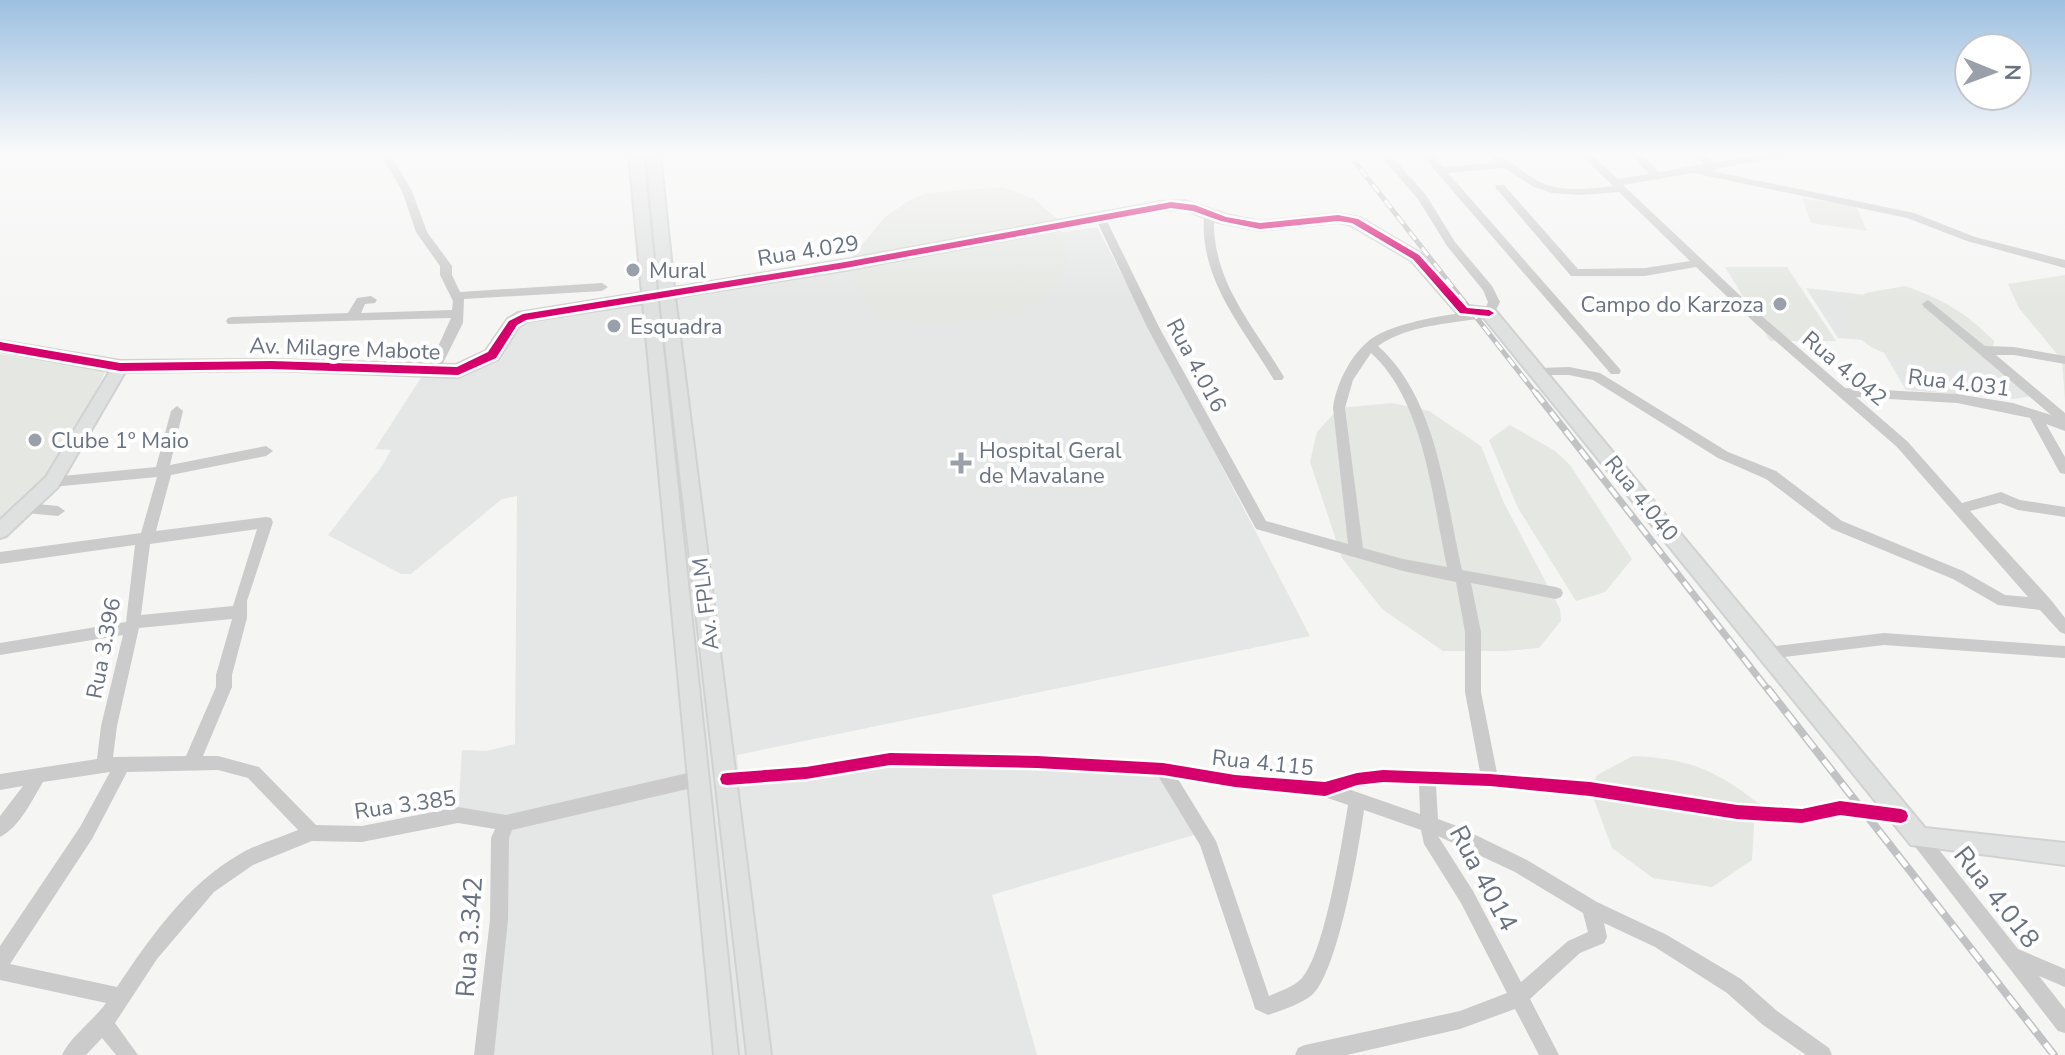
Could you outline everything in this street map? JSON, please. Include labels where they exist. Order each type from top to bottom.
[{"type":"street","points":[[411,202],[422,232],[446,266],[446,275],[457,296],[458,314],[433,371]]},
{"type":"street","points":[[643,202],[655,292]]},
{"type":"street","name":"Av. FPLM","points":[[654,202],[655,292],[696,779],[726,1055]]},
{"type":"street","name":"Rua 4.040","points":[[1425,202],[1451,244],[1488,289],[1494,302],[1489,313],[1919,838]]},
{"type":"street","points":[[1466,202],[1615,371]]},
{"type":"street","points":[[1513,202],[1575,273],[1645,272],[1697,263]]},
{"type":"street","name":"Rua 4.042","points":[[1635,202],[1697,263],[1902,444],[2065,628]]},
{"type":"street","points":[[1848,202],[1910,215],[1971,239],[2065,264]]},
{"type":"street","name":"Rua 4.029","points":[[655,292],[845,265],[1171,205],[1195,208],[1260,226],[1338,218],[1355,221],[1416,257],[1464,311],[1489,313]]},
{"type":"street","points":[[1209,214],[1206,230],[1218,275],[1278,377]]},
{"type":"street","name":"Rua 4.016","points":[[1100,217],[1153,327],[1258,522],[1356,551]]},
{"type":"street","points":[[457,296],[602,287]]},
{"type":"street","name":"Av. FPLM","points":[[655,292],[670,322],[759,1055]]},
{"type":"street","name":"Av. Milagre Mabote","points":[[0,346],[120,367],[271,365],[458,371],[492,355],[513,323],[523,317],[655,292]]},
{"type":"street","points":[[352,318],[361,301],[371,300]]},
{"type":"street","points":[[1928,304],[2065,423]]},
{"type":"street","points":[[1489,313],[1378,340],[1351,371],[1339,399],[1356,551],[1403,565],[1556,593]]},
{"type":"street","points":[[232,321],[458,314]]},
{"type":"street","points":[[1372,347],[1390,359],[1398,370],[1422,431],[1473,632],[1473,692],[1490,780]]},
{"type":"street","points":[[1984,350],[2014,351],[2065,360]]},
{"type":"street","points":[[2,527],[52,482],[120,367]]},
{"type":"street","points":[[1539,372],[1569,371],[1596,376],[1723,455],[1771,475],[1817,512],[1848,531],[1958,575],[2003,601],[2046,604]]},
{"type":"street","name":"Rua 4.031","points":[[1845,392],[1931,395],[2034,413],[2065,423]]},
{"type":"street","name":"Rua 3.396","points":[[104,765],[145,540],[177,411]]},
{"type":"street","points":[[2034,413],[2065,469]]},
{"type":"street","points":[[52,482],[97,480],[164,471],[266,451]]},
{"type":"street","points":[[1960,509],[2001,497],[2018,505],[2065,512]]},
{"type":"street","points":[[26,508],[58,511]]},
{"type":"street","points":[[0,558],[266,522],[238,612],[240,618],[224,675],[224,687],[192,762]]},
{"type":"street","points":[[0,649],[132,624],[238,612]]},
{"type":"street","points":[[1767,653],[1884,639],[2065,652]]},
{"type":"street","name":"Rua 4.115","points":[[727,779],[806,773],[890,759],[1037,762],[1163,769],[1235,781],[1325,789],[1357,779],[1383,776],[1490,780],[1590,789],[1737,812],[1802,816],[1840,808],[1901,816]]},
{"type":"street","points":[[0,782],[104,765],[157,767],[192,762],[218,763],[253,772],[312,833],[235,865],[208,886],[151,953],[103,1024],[72,1055]]},
{"type":"street","points":[[121,997],[1,961],[86,833],[123,764]]},
{"type":"street","points":[[1163,769],[1207,841],[1262,1002],[1268,1006],[1308,986],[1313,979],[1326,949],[1357,801]]},
{"type":"street","points":[[0,829],[38,776]]},
{"type":"street","name":"Rua 4014","points":[[1427,777],[1430,838],[1467,897],[1549,1055]]},
{"type":"street","name":"Rua 3.385","points":[[312,833],[362,834],[458,815],[506,823],[696,779]]},
{"type":"street","points":[[1325,789],[1428,823],[1521,866],[1591,908],[1691,958],[1734,986],[1770,1018],[1822,1055]]},
{"type":"street","name":"Rua 3.342","points":[[484,1055],[499,920],[500,838],[506,823]]},
{"type":"street","points":[[1919,838],[2065,854]]},
{"type":"street","name":"Rua 4.018","points":[[1919,838],[2065,1024]]},
{"type":"street","points":[[707,869],[736,861]]},
{"type":"street","points":[[1305,1055],[1460,1020],[1518,998],[1574,947],[1598,937],[1591,908]]},
{"type":"street","points":[[2007,953],[2065,978]]},
{"type":"street","points":[[103,1024],[128,1055]]},
{"type":"shaded area","points":[[907,202],[1038,202],[1060,221],[1065,264],[1054,287],[1035,303],[1012,313],[956,322],[877,319],[845,265],[885,217]]},
{"type":"shaded area","points":[[1804,202],[1831,202],[1856,206],[1867,231],[1811,223]]},
{"type":"shaded area","points":[[1097,227],[1310,636],[737,755],[739,778],[858,765],[1163,769],[1204,832],[992,895],[1037,1055],[484,1055],[506,823],[458,815],[462,750],[487,751],[515,744],[517,496],[502,499],[411,574],[401,574],[328,535],[382,466],[391,450],[375,449],[426,370],[480,362],[513,323],[682,290]]},
{"type":"shaded area","name":"Campo do Karzoza","points":[[1725,267],[1787,267],[1836,341],[1770,341]]},
{"type":"shaded area","points":[[2065,275],[2065,400],[2062,360],[2019,308],[2008,284]]},
{"type":"shaded area","points":[[1905,286],[1943,302],[1973,322],[1994,341],[1991,356],[1943,360],[1907,358],[1890,355],[1863,341],[1842,310],[1866,293]]},
{"type":"shaded area","points":[[1806,288],[1918,301],[2032,396],[2014,399],[1906,390],[1877,341],[1838,338]]},
{"type":"shaded area","name":"Clube 1º Maio","points":[[0,354],[106,370],[76,433],[51,474],[36,492],[0,520]]},
{"type":"shaded area","points":[[1392,403],[1429,411],[1481,446],[1504,503],[1560,609],[1561,621],[1539,648],[1443,651],[1382,609],[1342,558],[1310,462],[1317,432],[1339,408]]},
{"type":"shaded area","points":[[1510,425],[1555,451],[1570,465],[1632,559],[1605,592],[1576,601],[1518,508],[1489,440]]},
{"type":"shaded area","points":[[1633,756],[1670,760],[1700,768],[1728,782],[1758,803],[1755,807],[1752,860],[1712,887],[1653,878],[1612,848],[1590,789],[1597,775]]},
{"type":"railway","points":[[1386,202],[1537,395]]},
{"type":"railway","points":[[1536,393],[1769,691]]},
{"type":"railway","points":[[1768,689],[2054,1055]]},
{"type":"cycle path","points":[[0,346],[120,367],[271,365],[458,371],[492,355],[513,323],[523,317],[845,265],[1171,205],[1195,208],[1224,219],[1260,226],[1338,218],[1355,221],[1416,257],[1464,311],[1489,313]]},
{"type":"cycle path","points":[[727,779],[806,773],[890,759],[1037,762],[1163,769],[1235,781],[1325,789],[1357,779],[1383,776],[1490,780],[1590,789],[1737,812],[1802,816],[1840,808],[1901,816]]},
{"type":"place","name":"Mural","points":[[633,270]]},
{"type":"place","name":"Campo do Karzoza","points":[[1780,304]]},
{"type":"place","name":"Esquadra","points":[[614,326]]},
{"type":"place","name":"Clube 1º Maio","points":[[35,440]]},
{"type":"place","name":"Hospital Geral de Mavalane","points":[[961,463]]}]
